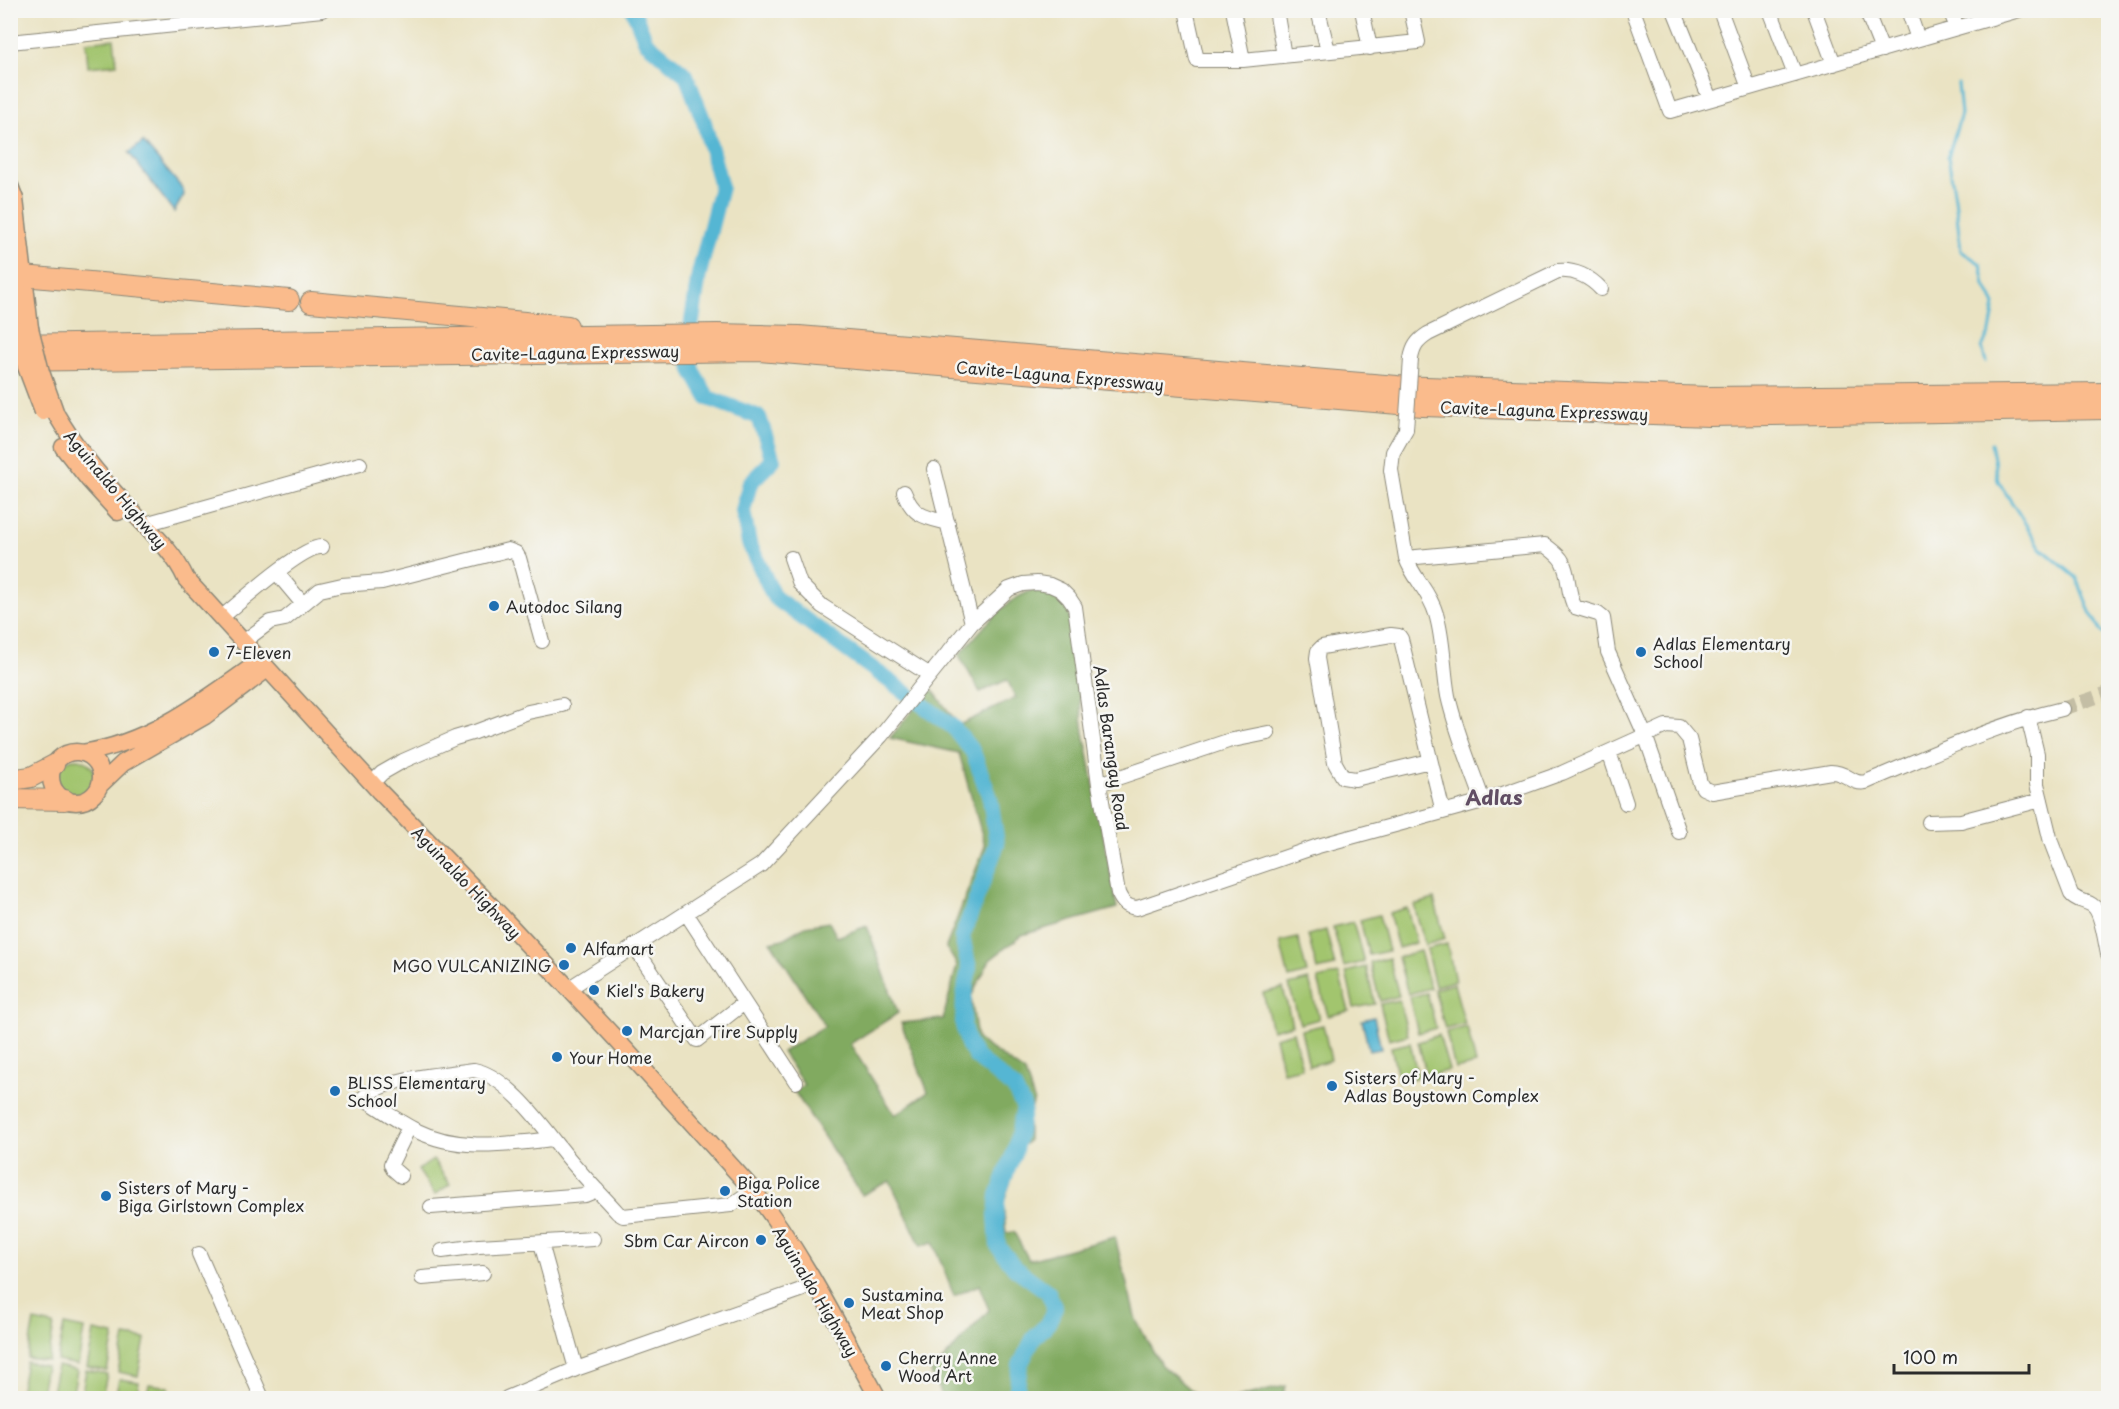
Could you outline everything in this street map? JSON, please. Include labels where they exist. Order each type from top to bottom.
[{"type":"highway","points":[[15,269],[289,300]]},
{"type":"highway","points":[[311,302],[670,343]]},
{"type":"highway","name":"Cavite–Laguna Expressway","points":[[19,334],[670,343]]},
{"type":"highway","name":"Cavite–Laguna Expressway","points":[[10,361],[717,342],[799,336],[1397,386],[1709,397],[2109,393]]},
{"type":"highway","name":"Cavite–Laguna Expressway","points":[[717,342],[800,353],[1423,406],[1709,416],[2109,409]]},
{"type":"highway","points":[[10,780],[31,777],[54,765]]},
{"type":"highway","points":[[10,799],[65,800]]},
{"type":"main road","name":"Aguinaldo Highway","points":[[10,186],[15,199],[15,269],[19,334],[26,367],[50,413],[180,565],[186,579],[263,665],[630,1054],[753,1190],[782,1230],[814,1282],[878,1398]]},
{"type":"main road","name":"Aguinaldo Highway","points":[[50,413],[55,434],[89,480],[172,573],[186,579]]},
{"type":"main road","points":[[232,689],[243,642]]},
{"type":"main road","points":[[263,665],[232,689],[196,722],[130,758],[112,772],[97,792],[86,801],[65,800],[53,788],[51,780],[54,765],[66,754],[115,747],[232,689],[284,686]]},
{"type":"main road","points":[[82,753],[96,762],[100,769],[100,785]]},
{"type":"street","points":[[10,33],[243,10]]},
{"type":"street","points":[[1186,10],[1197,60],[1243,60],[1418,42],[1411,10]]},
{"type":"street","points":[[1233,10],[1243,60]]},
{"type":"street","points":[[1276,10],[1284,56]]},
{"type":"street","points":[[1318,10],[1328,51]]},
{"type":"street","points":[[1362,10],[1370,48]]},
{"type":"street","points":[[1633,10],[1670,111],[2019,10]]},
{"type":"street","points":[[1674,10],[1710,99]]},
{"type":"street","points":[[1720,10],[1749,88]]},
{"type":"street","points":[[1770,10],[1795,75]]},
{"type":"street","points":[[1814,10],[1834,64]]},
{"type":"street","points":[[1866,10],[1882,50]]},
{"type":"street","points":[[1908,10],[1918,39]]},
{"type":"street","points":[[1950,10],[1957,28]]},
{"type":"street","points":[[10,42],[322,11]]},
{"type":"street","points":[[1483,801],[1448,696],[1437,616],[1428,594],[1409,568],[1406,558],[1391,470],[1393,452],[1406,429],[1411,359],[1414,347],[1428,334],[1558,271],[1575,272],[1594,281],[1601,289]]},
{"type":"street","points":[[147,528],[152,522],[360,464]]},
{"type":"street","points":[[934,469],[972,623]]},
{"type":"street","points":[[904,492],[909,505],[917,513],[948,523]]},
{"type":"street","points":[[1406,558],[1545,545],[1563,562],[1575,607],[1598,614],[1603,618],[1611,659],[1645,735],[1678,832]]},
{"type":"street","points":[[221,618],[300,556],[314,548],[322,547]]},
{"type":"street","points":[[243,642],[270,622],[285,619],[321,590],[382,582],[512,551],[519,558],[542,641]]},
{"type":"street","points":[[791,558],[800,584],[822,606],[926,680]]},
{"type":"street","points":[[277,573],[303,604]]},
{"type":"street","name":"Adlas Barangay Road","points":[[568,989],[761,865],[906,706],[972,623],[1009,589],[1023,584],[1050,585],[1061,590],[1075,607],[1099,784],[1118,893],[1129,907],[1137,908],[1318,846],[1483,801],[1562,773],[1666,726],[1679,727],[1689,739],[1700,783],[1703,788],[1712,792],[1831,771],[1843,772],[1854,782],[1863,783],[1935,752],[2028,717]]},
{"type":"street","points":[[1430,762],[1355,779],[1343,777],[1335,763],[1317,658],[1318,651],[1322,647],[1391,635],[1399,636],[1404,646],[1443,812]]},
{"type":"street","points":[[372,783],[382,773],[403,761],[455,738],[528,711],[562,705]]},
{"type":"street","points":[[2062,709],[2028,717],[2037,750],[2037,784],[2051,842],[2071,894],[2090,904],[2098,912],[2109,954]]},
{"type":"street","points":[[1099,784],[1228,741],[1268,733]]},
{"type":"street","points":[[1609,752],[1626,803]]},
{"type":"street","points":[[1929,822],[1961,821],[2041,800]]},
{"type":"street","points":[[686,913],[796,1082]]},
{"type":"street","points":[[634,946],[697,1040],[744,1004]]},
{"type":"street","points":[[553,1139],[478,1145],[458,1144],[433,1138],[409,1127],[363,1098],[372,1089],[388,1083],[474,1070],[490,1075],[542,1124],[597,1190],[623,1216],[731,1205],[753,1190]]},
{"type":"street","points":[[401,1176],[391,1164],[409,1127]]},
{"type":"street","points":[[431,1207],[585,1195],[597,1190]]},
{"type":"street","points":[[442,1251],[478,1246],[593,1239]]},
{"type":"street","points":[[541,1243],[576,1369]]},
{"type":"street","points":[[199,1254],[262,1398]]},
{"type":"street","points":[[422,1278],[483,1273]]},
{"type":"street","points":[[507,1398],[576,1369],[801,1290],[814,1282]]},
{"type":"green space","points":[[114,39],[117,64],[88,67],[86,42]]},
{"type":"green space","points":[[1034,590],[1056,595],[1069,613],[1084,732],[1117,908],[1022,935],[990,960],[971,997],[977,1039],[1025,1073],[1034,1100],[1028,1120],[1028,1141],[1019,1149],[1017,1163],[1003,1204],[1006,1233],[1014,1232],[1029,1260],[1115,1237],[1136,1320],[1161,1365],[1200,1398],[943,1398],[931,1373],[989,1310],[979,1285],[954,1296],[933,1242],[921,1246],[890,1181],[862,1195],[794,1091],[804,1085],[782,1052],[825,1026],[771,942],[783,939],[805,926],[829,922],[837,937],[867,926],[898,1013],[850,1044],[895,1115],[928,1092],[901,1023],[943,1019],[957,965],[946,947],[985,846],[959,753],[890,738],[931,688],[959,725],[1016,698],[1007,680],[980,692],[959,655],[1003,608],[1023,594]]},
{"type":"green space","points":[[76,759],[83,760],[89,765],[94,771],[94,785],[89,791],[83,796],[76,797],[69,796],[63,791],[58,785],[57,778],[58,771],[63,765],[69,760]]},
{"type":"green space","points":[[1434,899],[1445,939],[1425,945],[1414,905]]},
{"type":"green space","points":[[1407,908],[1416,943],[1398,948],[1389,913]]},
{"type":"green space","points":[[1379,915],[1388,951],[1369,955],[1360,920]]},
{"type":"green space","points":[[1353,922],[1364,962],[1344,967],[1333,927]]},
{"type":"green space","points":[[1326,930],[1335,966],[1317,970],[1308,935]]},
{"type":"green space","points":[[1298,938],[1307,973],[1289,978],[1280,942]]},
{"type":"green space","points":[[1447,944],[1455,981],[1435,986],[1426,949]]},
{"type":"green space","points":[[1420,951],[1430,988],[1408,994],[1398,957]]},
{"type":"green space","points":[[1389,958],[1399,996],[1380,1001],[1370,963]]},
{"type":"green space","points":[[1366,967],[1375,1004],[1354,1008],[1346,972]]},
{"type":"green space","points":[[1339,974],[1349,1011],[1328,1016],[1318,979]]},
{"type":"green space","points":[[1309,980],[1319,1019],[1300,1024],[1289,985]]},
{"type":"green space","points":[[1454,984],[1465,1024],[1445,1029],[1434,989]]},
{"type":"green space","points":[[1283,988],[1292,1025],[1272,1030],[1263,993]]},
{"type":"green space","points":[[1427,993],[1436,1028],[1418,1033],[1409,997]]},
{"type":"green space","points":[[1399,1000],[1408,1035],[1389,1040],[1380,1004]]},
{"type":"green space","points":[[1323,1025],[1331,1060],[1309,1066],[1301,1030]]},
{"type":"green space","points":[[1467,1027],[1476,1064],[1455,1069],[1446,1032]]},
{"type":"green space","points":[[1293,1032],[1302,1068],[1283,1072],[1275,1037]]},
{"type":"green space","points":[[1439,1035],[1449,1070],[1427,1076],[1418,1042]]},
{"type":"green space","points":[[1410,1043],[1418,1077],[1399,1082],[1391,1047]]},
{"type":"green space","points":[[433,1160],[450,1184],[435,1195],[418,1170]]},
{"type":"green space","points":[[34,1321],[54,1325],[48,1361],[27,1358]]},
{"type":"green space","points":[[64,1325],[84,1329],[78,1365],[57,1361]]},
{"type":"green space","points":[[94,1331],[114,1335],[107,1371],[87,1367]]},
{"type":"green space","points":[[125,1336],[145,1339],[138,1376],[118,1372]]},
{"type":"green space","points":[[26,1362],[46,1366],[40,1398],[19,1398]]},
{"type":"green space","points":[[57,1366],[77,1370],[72,1398],[51,1398]]},
{"type":"green space","points":[[86,1370],[107,1374],[102,1398],[81,1398]]},
{"type":"green space","points":[[119,1379],[139,1382],[136,1398],[115,1398]]},
{"type":"green space","points":[[149,1384],[169,1387],[167,1398],[146,1398]]},
{"type":"green space","points":[[1286,1386],[1283,1398],[1234,1398]]},
{"type":"water","points":[[143,142],[183,189],[184,195],[174,212],[129,153]]},
{"type":"water","points":[[1374,1017],[1381,1049],[1369,1051],[1362,1020]]},
{"type":"waterway","points":[[633,10],[646,42],[686,75],[704,122],[721,187],[699,274],[688,348],[692,370],[708,398],[759,417],[773,460],[750,483],[743,511],[749,543],[774,597],[953,727],[973,752],[990,798],[997,844],[962,937],[969,968],[964,996],[963,1025],[968,1044],[976,1057],[1014,1088],[1024,1108],[1015,1150],[998,1195],[996,1215],[998,1246],[1015,1268],[1048,1292],[1055,1308],[1048,1323],[1033,1339],[1020,1365],[1017,1388],[1021,1398]]},
{"type":"waterway","points":[[1958,84],[1961,114],[1948,157],[1961,251],[1981,264],[1985,285],[1995,305],[1990,332],[1982,347],[1986,362]]},
{"type":"waterway","points":[[1991,443],[1998,481],[2041,548],[2077,578],[2090,612],[2101,631],[2108,637]]},
{"type":"tunnel","points":[[2062,709],[2108,693]]},
{"type":"place","name":"Autodoc Silang","points":[[494,606]]},
{"type":"place","name":"7-Eleven","points":[[214,652]]},
{"type":"place","name":"Adlas Elementary School","points":[[1641,652]]},
{"type":"place","name":"Alfamart","points":[[571,948]]},
{"type":"place","name":"MGO VULCANIZING","points":[[564,965]]},
{"type":"place","name":"Kiel's Bakery","points":[[594,990]]},
{"type":"place","name":"Marcjan Tire Supply","points":[[627,1031]]},
{"type":"place","name":"Your Home","points":[[557,1057]]},
{"type":"place","name":"Sisters of Mary - Adlas Boystown Complex","points":[[1332,1086]]},
{"type":"place","name":"BLISS Elementary School","points":[[335,1091]]},
{"type":"place","name":"Biga Police Station","points":[[725,1191]]},
{"type":"place","name":"Sisters of Mary - Biga Girlstown Complex","points":[[106,1196]]},
{"type":"place","name":"Sbm Car Aircon","points":[[761,1240]]},
{"type":"place","name":"Sustamina Meat Shop","points":[[849,1303]]},
{"type":"place","name":"Cherry Anne Wood Art","points":[[886,1366]]},
{"type":"district","name":"Adlas","points":[[1494,797]]}]
